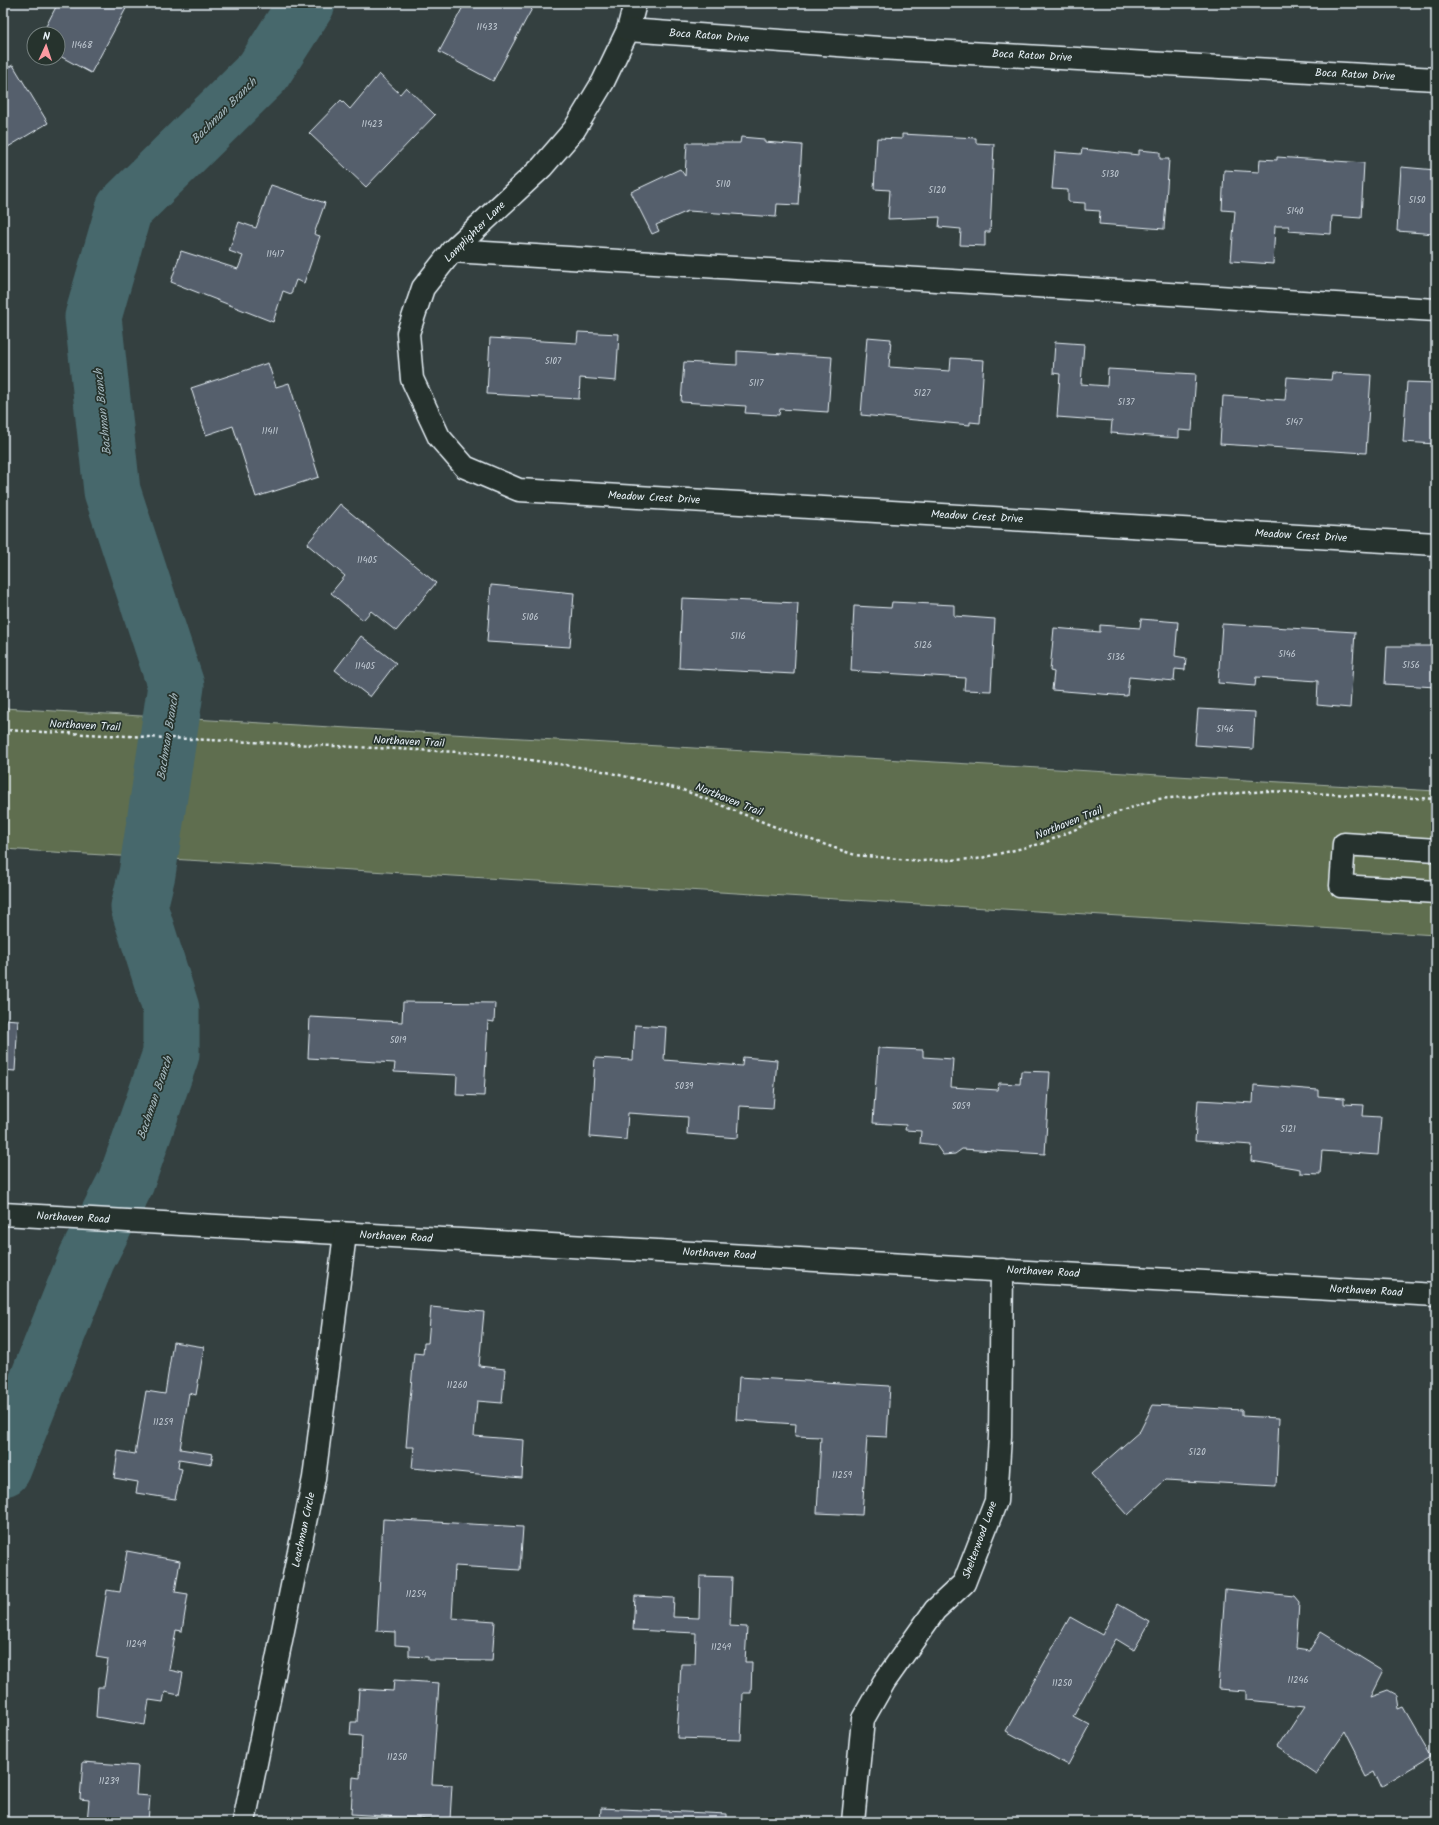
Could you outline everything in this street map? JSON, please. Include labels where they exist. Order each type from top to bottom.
[{"type":"street","name":"Lamplighter Lane","points":[[519,490],[465,467],[439,437],[412,379],[408,333],[424,288],[452,251],[542,167],[574,130],[603,82],[628,30],[635,3]]},
{"type":"street","name":"Boca Raton Drive","points":[[628,30],[887,48],[1436,79]]},
{"type":"street","points":[[452,251],[1436,310]]},
{"type":"street","name":"Meadow Crest Drive","points":[[519,490],[1436,544]]},
{"type":"street","points":[[1436,850],[1344,844],[1341,886],[1436,892]]},
{"type":"street","name":"Northaven Road","points":[[12,1214],[1436,1295]]},
{"type":"street","name":"Leachman Circle","points":[[244,1822],[314,1478],[345,1234]]},
{"type":"street","name":"Shelterwood Lane","points":[[853,1822],[863,1719],[884,1682],[934,1610],[964,1584],[996,1501],[1000,1436],[1002,1270]]},
{"type":"path","name":"Northaven Trail","points":[[3,730],[479,753],[594,769],[683,790],[782,830],[856,855],[921,861],[977,859],[1044,843],[1101,818],[1157,799],[1267,791],[1436,799]]},
{"type":"green space","points":[[3,708],[1436,791],[1436,935],[3,849]]},
{"type":"building","points":[[58,3],[129,3],[91,73],[66,59],[66,26],[46,26]]},
{"type":"building","points":[[465,3],[535,3],[493,81],[439,52]]},
{"type":"building","points":[[13,65],[48,123],[3,150],[3,70]]},
{"type":"building","points":[[379,74],[400,94],[406,87],[435,115],[366,187],[309,133],[341,100],[350,109]]},
{"type":"building","points":[[902,134],[976,138],[976,143],[994,144],[990,232],[985,232],[985,246],[960,245],[961,229],[939,227],[940,217],[888,219],[890,190],[874,189],[877,138],[902,139]]},
{"type":"building","points":[[741,137],[764,139],[764,142],[802,145],[798,205],[777,204],[776,217],[688,211],[656,225],[659,231],[652,234],[631,192],[680,169],[685,176],[687,143],[740,143]]},
{"type":"building","points":[[1082,149],[1139,155],[1139,150],[1160,152],[1160,159],[1169,159],[1164,229],[1099,224],[1100,211],[1085,210],[1085,203],[1068,202],[1068,190],[1052,189],[1055,152],[1081,154]]},
{"type":"building","points":[[1277,157],[1364,163],[1361,218],[1332,216],[1331,234],[1288,231],[1289,226],[1275,226],[1273,264],[1231,261],[1235,211],[1222,210],[1224,170],[1259,172],[1260,159],[1277,160]]},
{"type":"building","points":[[1401,167],[1436,170],[1436,234],[1397,231]]},
{"type":"building","points":[[271,185],[325,203],[314,234],[320,236],[304,283],[296,280],[291,294],[283,291],[273,322],[171,282],[181,251],[238,269],[243,256],[229,251],[239,222],[256,228]]},
{"type":"building","points":[[578,332],[619,334],[616,381],[580,378],[579,399],[487,394],[490,338],[577,343]]},
{"type":"building","points":[[867,337],[891,339],[889,367],[950,371],[951,358],[984,360],[980,423],[970,422],[970,425],[861,415]]},
{"type":"building","points":[[1055,342],[1084,344],[1081,384],[1107,386],[1108,369],[1196,374],[1192,431],[1179,430],[1179,438],[1111,433],[1112,421],[1057,417],[1060,374],[1053,373]]},
{"type":"building","points":[[737,351],[832,357],[828,412],[780,409],[779,415],[745,413],[746,406],[681,402],[684,362],[737,365]]},
{"type":"building","points":[[268,363],[276,387],[289,383],[319,477],[256,497],[233,426],[206,435],[191,388]]},
{"type":"building","points":[[1332,373],[1371,375],[1366,453],[1220,444],[1223,396],[1285,400],[1287,377],[1331,380]]},
{"type":"building","points":[[1407,382],[1436,383],[1436,444],[1403,442]]},
{"type":"building","points":[[340,504],[436,583],[396,631],[371,611],[363,620],[331,593],[345,576],[307,544]]},
{"type":"building","points":[[491,585],[574,593],[570,647],[487,642]]},
{"type":"building","points":[[682,598],[798,603],[794,674],[679,668]]},
{"type":"building","points":[[892,602],[954,605],[954,616],[995,619],[991,691],[964,690],[965,678],[851,671],[854,606],[891,608]]},
{"type":"building","points":[[1141,619],[1178,622],[1175,656],[1186,658],[1185,670],[1175,669],[1174,681],[1129,677],[1127,696],[1052,690],[1054,672],[1050,671],[1054,628],[1100,632],[1100,625],[1140,628]]},
{"type":"building","points":[[1222,624],[1355,632],[1350,708],[1317,705],[1318,681],[1256,677],[1255,686],[1218,683]]},
{"type":"building","points":[[361,636],[396,663],[370,697],[335,670]]},
{"type":"building","points":[[1387,646],[1436,646],[1436,687],[1385,684]]},
{"type":"building","points":[[1198,709],[1255,712],[1253,749],[1195,745]]},
{"type":"building","points":[[403,1002],[495,1003],[494,1022],[488,1021],[484,1096],[456,1095],[457,1075],[394,1072],[395,1063],[308,1058],[310,1017],[402,1022]]},
{"type":"building","points":[[3,1019],[18,1020],[15,1071],[3,1070]]},
{"type":"building","points":[[635,1025],[666,1027],[664,1060],[742,1066],[743,1057],[777,1060],[773,1108],[740,1106],[738,1138],[687,1134],[688,1117],[628,1113],[626,1140],[590,1137],[595,1058],[633,1060]]},
{"type":"building","points":[[878,1048],[923,1050],[923,1057],[953,1059],[951,1087],[998,1090],[999,1083],[1020,1084],[1021,1071],[1050,1072],[1045,1154],[962,1149],[955,1154],[943,1155],[936,1145],[920,1143],[921,1131],[905,1130],[906,1125],[873,1123]]},
{"type":"building","points":[[1254,1085],[1318,1090],[1318,1096],[1344,1098],[1344,1104],[1364,1105],[1363,1116],[1381,1117],[1378,1155],[1322,1151],[1320,1174],[1300,1173],[1300,1169],[1251,1161],[1252,1145],[1195,1141],[1198,1100],[1253,1103]]},
{"type":"building","points":[[431,1307],[484,1312],[479,1366],[505,1369],[502,1403],[477,1401],[474,1436],[524,1440],[522,1478],[412,1468],[414,1447],[406,1447],[414,1353],[423,1354],[424,1343],[428,1343]]},
{"type":"building","points":[[173,1342],[204,1347],[196,1395],[189,1393],[180,1449],[213,1454],[211,1464],[179,1459],[178,1468],[182,1469],[175,1499],[136,1493],[138,1482],[114,1478],[118,1451],[135,1454],[146,1391],[165,1394]]},
{"type":"building","points":[[739,1377],[890,1386],[887,1437],[867,1436],[862,1515],[817,1513],[821,1437],[795,1436],[796,1424],[736,1420]]},
{"type":"building","points":[[1153,1405],[1242,1410],[1242,1416],[1279,1418],[1276,1486],[1165,1480],[1128,1515],[1091,1474],[1140,1431]]},
{"type":"building","points":[[383,1519],[523,1527],[520,1570],[455,1566],[452,1618],[495,1621],[492,1661],[428,1660],[428,1657],[409,1656],[409,1646],[395,1645],[395,1632],[377,1631]]},
{"type":"building","points":[[127,1551],[180,1561],[175,1592],[188,1594],[182,1631],[176,1630],[169,1670],[183,1673],[179,1695],[165,1692],[163,1702],[149,1700],[145,1725],[96,1717],[98,1687],[104,1687],[108,1659],[96,1657],[107,1590],[120,1592]]},
{"type":"building","points":[[700,1576],[732,1577],[730,1626],[747,1627],[745,1662],[752,1662],[751,1693],[743,1693],[741,1740],[677,1738],[681,1664],[695,1664],[696,1633],[633,1630],[635,1596],[674,1598],[673,1617],[699,1618]]},
{"type":"building","points":[[1225,1589],[1294,1596],[1299,1602],[1296,1649],[1309,1651],[1321,1632],[1383,1670],[1370,1696],[1387,1690],[1396,1695],[1398,1709],[1403,1707],[1432,1757],[1382,1787],[1374,1769],[1365,1774],[1344,1733],[1316,1773],[1278,1747],[1305,1706],[1246,1700],[1246,1691],[1218,1689]]},
{"type":"building","points":[[1118,1604],[1150,1622],[1134,1650],[1116,1639],[1073,1716],[1090,1725],[1068,1765],[1006,1731],[1070,1617],[1102,1635]]},
{"type":"building","points":[[394,1680],[439,1683],[432,1784],[452,1785],[450,1820],[351,1814],[353,1777],[360,1778],[362,1736],[350,1735],[351,1722],[357,1722],[359,1689],[393,1691]]},
{"type":"building","points":[[83,1762],[138,1766],[136,1795],[150,1796],[148,1822],[87,1822],[89,1800],[80,1799]]},
{"type":"building","points":[[601,1808],[727,1814],[727,1822],[600,1822]]},
{"type":"waterway","name":"Bachman Branch","points":[[3,1468],[87,1258],[126,1182],[171,1054],[171,1009],[139,907],[147,874],[176,686],[112,491],[93,317],[124,209],[263,72],[307,3]]}]
